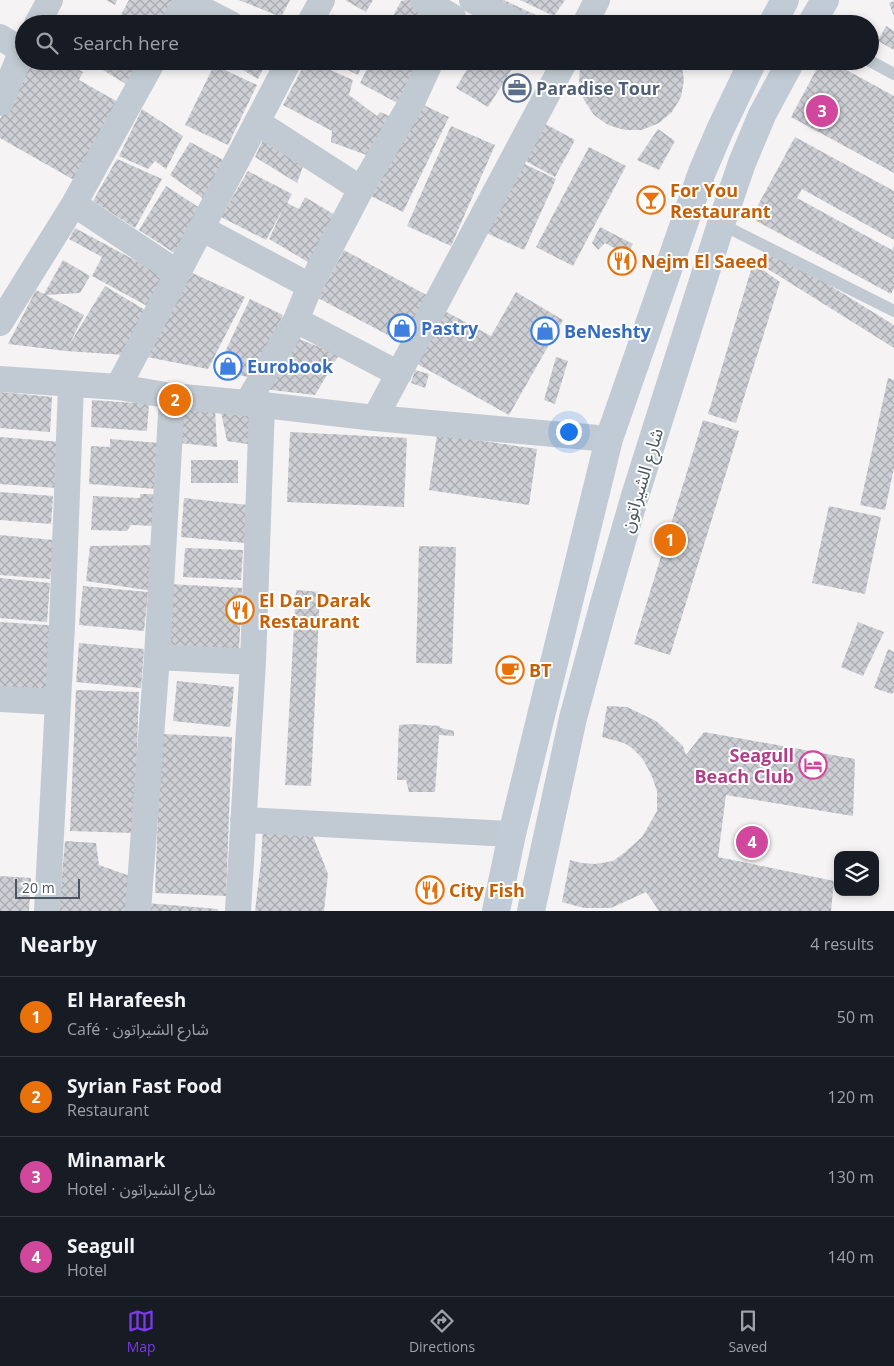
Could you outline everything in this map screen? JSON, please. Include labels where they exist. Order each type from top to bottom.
[{"type":"street","points":[[41,15],[50,0]]},
{"type":"street","points":[[314,15],[322,0]]},
{"type":"street","points":[[424,0],[481,15]]},
{"type":"street","points":[[590,15],[597,0]]},
{"type":"street","points":[[777,15],[785,0]]},
{"type":"street","points":[[816,15],[825,0]]},
{"type":"street","points":[[179,15],[186,1],[213,15]]},
{"type":"street","points":[[0,103],[15,44]]},
{"type":"street","points":[[0,323],[74,204],[148,70]]},
{"type":"street","points":[[118,388],[283,70]]},
{"type":"street","points":[[238,911],[253,662],[254,404],[296,320],[310,286],[361,189],[413,100],[428,70]]},
{"type":"street","points":[[376,418],[560,70]]},
{"type":"street","points":[[496,911],[512,834],[609,440],[702,172],[748,70]]},
{"type":"street","name":"شارع الشيراتون","points":[[531,911],[573,718],[634,499],[742,163],[762,115],[786,70]]},
{"type":"street","points":[[257,122],[361,189]]},
{"type":"street","points":[[74,204],[178,273]]},
{"type":"street","points":[[201,228],[310,286]]},
{"type":"street","points":[[296,320],[399,374]]},
{"type":"street","points":[[0,378],[118,388],[172,396],[376,418],[609,440]]},
{"type":"street","points":[[47,911],[62,617],[70,385]]},
{"type":"street","points":[[138,911],[157,658],[172,396]]},
{"type":"street","points":[[157,658],[253,662]]},
{"type":"street","points":[[0,698],[58,702]]},
{"type":"street","points":[[243,820],[512,834]]},
{"type":"lane","points":[[879,66],[894,74]]},
{"type":"lane","points":[[721,224],[894,311]]},
{"type":"building","points":[[106,0],[117,0],[115,5]]},
{"type":"building","points":[[129,0],[175,0],[167,15],[121,15]]},
{"type":"building","points":[[239,0],[290,0],[282,15],[276,15]]},
{"type":"building","points":[[345,0],[373,0],[366,12]]},
{"type":"building","points":[[421,0],[435,15],[394,15],[401,1]]},
{"type":"building","points":[[488,0],[504,0],[536,15],[480,15]]},
{"type":"building","points":[[520,0],[565,0],[555,15]]},
{"type":"building","points":[[894,1],[894,16],[889,3]]},
{"type":"building","points":[[886,26],[894,31],[894,50],[879,42]]},
{"type":"building","points":[[28,70],[79,70],[83,72],[79,80],[125,106],[81,184],[0,138],[0,119]]},
{"type":"building","points":[[103,70],[146,70],[134,89]]},
{"type":"building","points":[[212,70],[225,70],[257,85],[228,145],[185,125]]},
{"type":"building","points":[[242,70],[262,70],[258,79]]},
{"type":"building","points":[[301,70],[330,70],[353,80],[349,95],[377,116],[380,112],[394,118],[372,157],[331,142],[332,131],[283,105]]},
{"type":"building","points":[[348,70],[360,70],[358,75]]},
{"type":"building","points":[[366,70],[418,70],[401,105],[360,83]]},
{"type":"building","points":[[467,70],[511,70],[488,107],[456,88]]},
{"type":"building","points":[[580,70],[682,70],[684,80],[681,97],[672,112],[659,123],[642,130],[625,130],[608,125],[594,115],[584,100],[579,84]]},
{"type":"building","points":[[816,70],[846,70],[894,96],[894,173],[791,117]]},
{"type":"building","points":[[413,100],[449,117],[403,212],[367,194]]},
{"type":"building","points":[[142,109],[183,136],[166,169],[155,161],[148,169],[119,156]]},
{"type":"building","points":[[540,121],[575,140],[555,177],[520,158]]},
{"type":"building","points":[[451,126],[495,145],[451,246],[407,226]]},
{"type":"building","points":[[268,129],[311,144],[297,183],[255,157]]},
{"type":"building","points":[[658,129],[675,141],[659,170],[637,160]]},
{"type":"building","points":[[795,137],[894,191],[894,240],[802,189],[797,198],[892,250],[894,246],[894,288],[891,294],[751,218]]},
{"type":"building","points":[[190,142],[229,163],[208,202],[170,175]]},
{"type":"building","points":[[589,147],[626,166],[573,266],[536,247]]},
{"type":"building","points":[[117,159],[162,179],[135,228],[93,201]]},
{"type":"building","points":[[516,160],[556,179],[524,250],[484,232]]},
{"type":"building","points":[[248,171],[292,194],[287,203],[299,209],[305,197],[340,218],[313,265],[269,239],[283,209],[266,240],[221,217]]},
{"type":"building","points":[[166,186],[206,212],[182,258],[139,230]]},
{"type":"building","points":[[600,227],[633,244],[627,255],[605,243],[598,250],[592,243]]},
{"type":"building","points":[[75,228],[166,277],[149,307],[92,276],[102,257],[69,239]]},
{"type":"building","points":[[769,248],[894,325],[894,348],[760,264]]},
{"type":"building","points":[[344,250],[430,297],[405,344],[318,298]]},
{"type":"building","points":[[63,260],[90,276],[80,293],[46,295],[84,315],[69,345],[105,286],[150,313],[125,355],[66,351],[8,344],[36,290],[44,294]]},
{"type":"building","points":[[753,263],[780,282],[736,423],[708,414]]},
{"type":"building","points":[[190,272],[245,297],[208,369],[147,357]]},
{"type":"building","points":[[516,292],[563,320],[509,415],[412,361],[441,309],[491,336]]},
{"type":"building","points":[[250,299],[283,315],[254,378],[216,371]]},
{"type":"building","points":[[294,337],[339,355],[315,395],[263,389]]},
{"type":"building","points":[[556,357],[568,361],[555,404],[544,400]]},
{"type":"building","points":[[415,370],[429,374],[425,388],[411,383]]},
{"type":"building","points":[[888,378],[894,380],[894,468],[885,510],[860,505]]},
{"type":"building","points":[[0,392],[52,397],[50,432],[0,428]]},
{"type":"building","points":[[92,400],[149,404],[147,431],[91,427]]},
{"type":"building","points":[[215,408],[217,447],[180,443],[184,409]]},
{"type":"building","points":[[221,412],[254,416],[254,445],[227,441]]},
{"type":"building","points":[[703,420],[739,431],[670,655],[634,644]]},
{"type":"building","points":[[290,432],[407,438],[404,507],[287,502]]},
{"type":"building","points":[[437,434],[537,449],[529,505],[429,490]]},
{"type":"building","points":[[0,437],[61,442],[57,488],[0,484]]},
{"type":"building","points":[[110,439],[160,443],[157,489],[89,484],[91,446],[110,447]]},
{"type":"building","points":[[191,460],[238,460],[238,483],[191,483]]},
{"type":"building","points":[[0,492],[53,496],[51,524],[0,520]]},
{"type":"building","points":[[140,494],[157,494],[156,526],[131,525],[127,531],[91,530],[93,496],[140,498]]},
{"type":"building","points":[[184,498],[248,505],[245,543],[181,537]]},
{"type":"building","points":[[829,506],[881,517],[865,594],[812,583]]},
{"type":"building","points":[[0,535],[54,540],[50,579],[0,575]]},
{"type":"building","points":[[156,545],[153,591],[86,581],[90,546]]},
{"type":"building","points":[[419,546],[456,547],[452,664],[416,663]]},
{"type":"building","points":[[185,548],[243,550],[241,580],[183,577]]},
{"type":"building","points":[[0,578],[50,583],[47,622],[0,618]]},
{"type":"building","points":[[169,584],[242,588],[239,650],[166,646]]},
{"type":"building","points":[[83,586],[148,592],[144,631],[79,625]]},
{"type":"building","points":[[296,590],[320,592],[311,786],[285,785]]},
{"type":"building","points":[[0,622],[62,626],[57,702],[0,693]]},
{"type":"building","points":[[858,622],[884,632],[863,676],[841,667]]},
{"type":"building","points":[[79,643],[144,649],[141,688],[76,682]]},
{"type":"building","points":[[888,649],[894,652],[894,691],[892,694],[874,688]]},
{"type":"building","points":[[177,681],[234,687],[230,727],[173,721]]},
{"type":"building","points":[[76,690],[139,692],[134,833],[70,831]]},
{"type":"building","points":[[607,706],[627,707],[656,721],[683,746],[686,755],[704,732],[855,759],[853,816],[726,795],[718,857],[834,881],[831,911],[659,911],[646,892],[611,908],[584,908],[562,902],[570,860],[595,864],[613,861],[642,837],[657,811],[657,791],[651,774],[642,758],[624,743],[602,737]]},
{"type":"building","points":[[399,725],[440,726],[440,728],[454,731],[454,736],[439,735],[435,792],[409,792],[406,780],[397,780]]},
{"type":"building","points":[[161,734],[232,737],[226,896],[155,893]]},
{"type":"building","points":[[263,827],[311,831],[328,874],[324,911],[255,911]]},
{"type":"building","points":[[65,841],[96,843],[99,865],[130,876],[130,911],[59,911]]},
{"type":"building","points":[[0,876],[31,878],[29,911],[0,911]]},
{"type":"building","points":[[146,903],[218,909],[218,911],[146,911]]},
{"type":"place","name":"Paradise Tour","points":[[517,88]]},
{"type":"place","name":"Minamark","points":[[822,111]]},
{"type":"place","name":"For You Restaurant","points":[[651,200]]},
{"type":"place","name":"Nejm El Saeed","points":[[622,261]]},
{"type":"place","name":"Pastry","points":[[402,328]]},
{"type":"place","name":"BeNeshty","points":[[545,331]]},
{"type":"place","name":"Eurobook","points":[[228,366]]},
{"type":"place","name":"Syrian Fast Food","points":[[175,400]]},
{"type":"place","name":"El Harafeesh","points":[[670,540]]},
{"type":"place","name":"El Dar Darak Restaurant","points":[[240,610]]},
{"type":"place","name":"BT","points":[[510,670]]},
{"type":"place","name":"Seagull Beach Club","points":[[813,765]]},
{"type":"place","name":"Seagull","points":[[752,842]]},
{"type":"place","name":"City Fish","points":[[430,890]]}]
